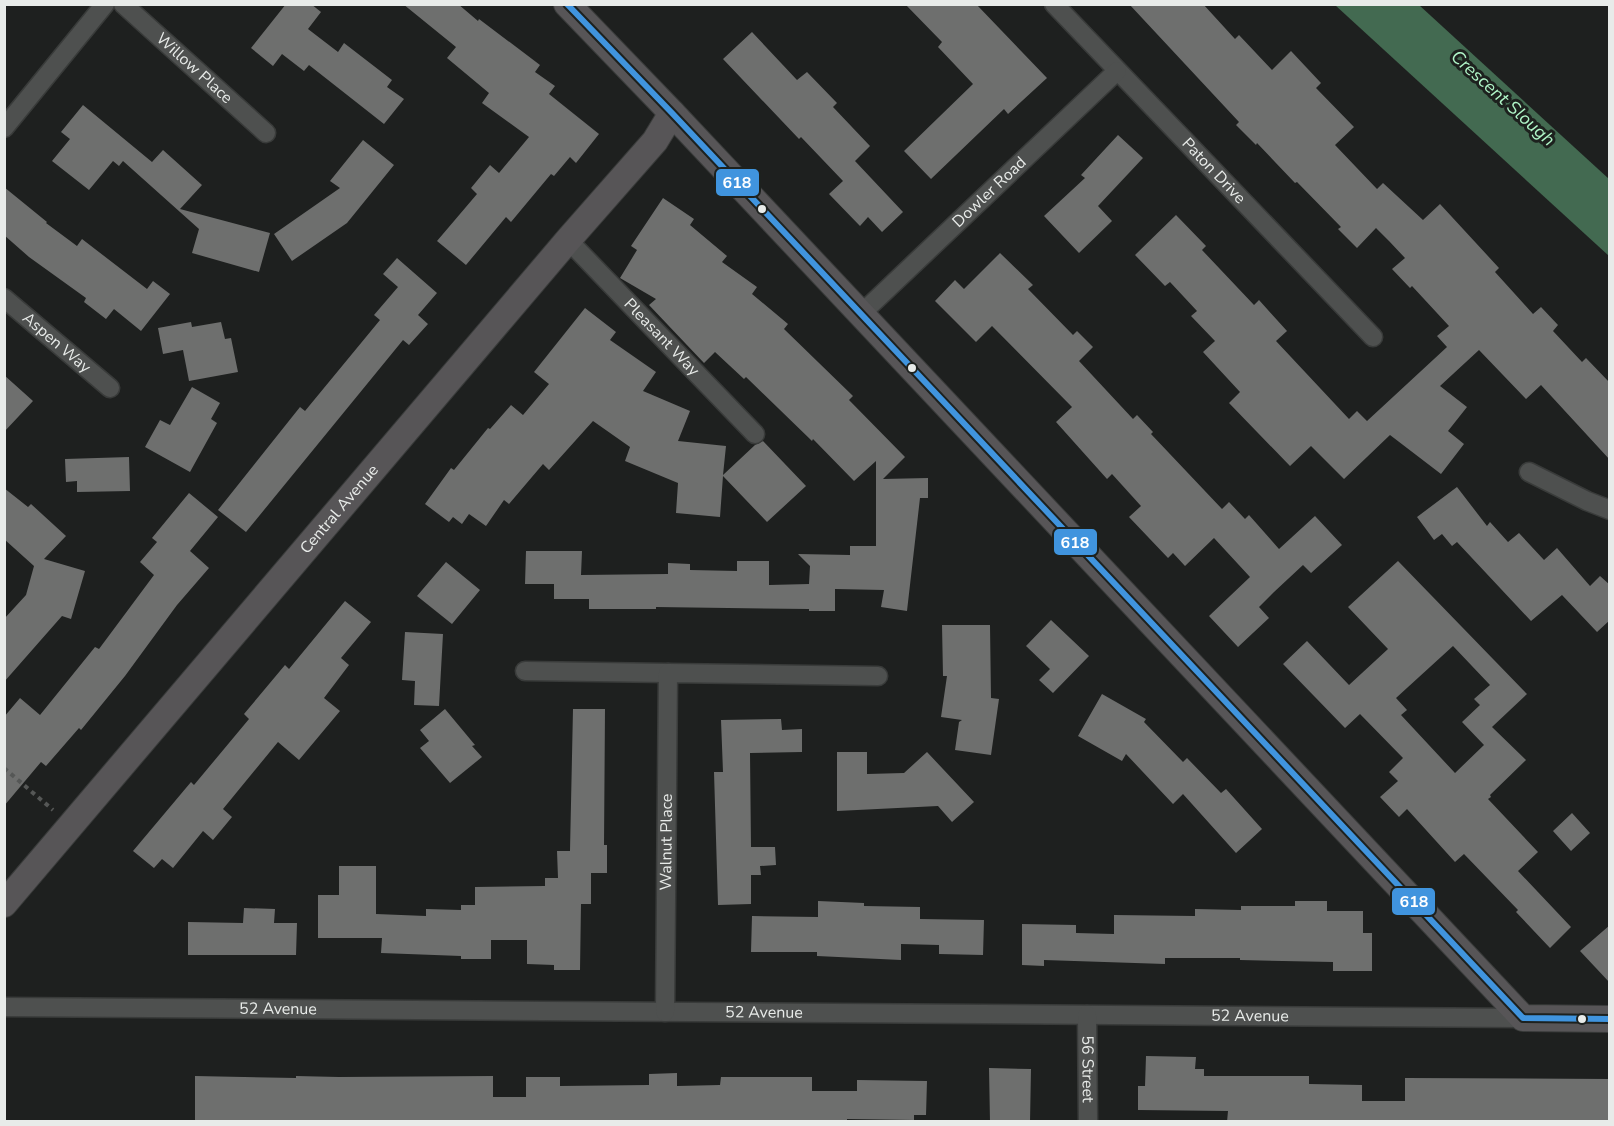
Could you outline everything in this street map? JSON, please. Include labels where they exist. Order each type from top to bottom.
[{"type":"street","points":[[4,128],[105,4]]},
{"type":"street","name":"Willow Place","points":[[123,4],[266,133]]},
{"type":"street","points":[[567,4],[1523,1018],[1610,1019]]},
{"type":"street","name":"Paton Drive","points":[[1054,4],[1373,337]]},
{"type":"street","name":"Dowler Road","points":[[861,314],[1117,71]]},
{"type":"street","name":"Central Avenue","points":[[4,904],[568,240],[655,141],[672,113]]},
{"type":"street","name":"Pleasant Way","points":[[568,240],[755,434]]},
{"type":"street","name":"Aspen Way","points":[[4,298],[110,388]]},
{"type":"street","points":[[1529,472],[1610,510]]},
{"type":"street","points":[[525,671],[878,676]]},
{"type":"street","name":"Walnut Place","points":[[665,1012],[668,673]]},
{"type":"street","name":"52 Avenue","points":[[4,1007],[1523,1018]]},
{"type":"street","name":"56 Street","points":[[1087,1015],[1088,1122]]},
{"type":"path","points":[[4,768],[72,826]]},
{"type":"water","name":"Crescent Slough","points":[[1335,5],[1419,5],[1609,179],[1609,256]]},
{"type":"building","points":[[286,4],[311,4],[321,12],[308,29],[338,52],[344,43],[392,80],[387,87],[404,99],[384,124],[309,65],[304,71],[282,54],[273,66],[251,48]]},
{"type":"building","points":[[403,4],[458,4],[540,65],[535,72],[555,86],[549,94],[599,134],[576,163],[570,157],[554,176],[551,174],[511,222],[506,217],[466,265],[437,241],[477,194],[471,188],[490,165],[499,173],[529,137],[482,103],[489,93],[447,58],[456,47]]},
{"type":"building","points":[[905,4],[976,4],[1047,78],[1008,114],[1004,109],[931,179],[904,151],[973,84],[938,47],[942,42]]},
{"type":"building","points":[[1129,4],[1203,4],[1235,39],[1239,35],[1272,70],[1291,51],[1321,83],[1316,88],[1354,127],[1335,145],[1377,189],[1383,183],[1423,220],[1440,204],[1499,268],[1495,272],[1533,314],[1541,307],[1558,325],[1553,331],[1582,362],[1586,358],[1610,383],[1610,460],[1541,385],[1526,399],[1479,350],[1440,386],[1467,407],[1448,431],[1464,444],[1441,474],[1390,435],[1344,479],[1311,446],[1290,466],[1229,403],[1240,392],[1203,352],[1215,341],[1191,316],[1197,311],[1170,282],[1165,286],[1135,255],[1176,215],[1206,246],[1202,250],[1254,305],[1259,300],[1287,331],[1276,341],[1349,419],[1357,411],[1367,421],[1447,347],[1437,336],[1449,326],[1412,286],[1410,288],[1392,269],[1405,258],[1389,241],[1376,228],[1357,248],[1338,229],[1341,227],[1297,182],[1295,183],[1257,143],[1256,145],[1236,125],[1239,122]]},
{"type":"building","points":[[752,32],[797,80],[807,72],[837,103],[833,107],[870,146],[855,161],[903,212],[882,232],[868,217],[860,226],[829,194],[843,181],[801,137],[799,139],[723,59]]},
{"type":"building","points":[[83,105],[152,162],[163,150],[202,185],[180,209],[270,233],[259,272],[192,253],[199,229],[123,161],[119,166],[113,161],[89,190],[52,161],[70,139],[61,132]]},
{"type":"building","points":[[1118,135],[1143,158],[1098,206],[1112,221],[1079,253],[1044,216],[1085,178],[1081,175]]},
{"type":"building","points":[[363,140],[394,165],[347,223],[292,261],[274,234],[340,188],[330,181]]},
{"type":"building","points":[[4,187],[77,246],[82,239],[147,289],[153,281],[170,294],[141,331],[114,309],[106,319],[84,302],[86,298],[29,257],[4,235]]},
{"type":"building","points":[[663,198],[694,219],[690,225],[727,256],[722,262],[757,287],[752,294],[788,324],[784,329],[853,396],[849,400],[905,457],[883,479],[928,478],[928,498],[920,498],[907,611],[881,607],[884,590],[835,589],[835,611],[656,607],[656,609],[589,609],[589,599],[554,599],[554,584],[525,584],[526,551],[582,551],[581,575],[668,574],[668,563],[690,564],[690,570],[737,571],[737,561],[769,561],[769,585],[809,584],[810,566],[798,554],[850,555],[850,546],[876,546],[876,461],[854,481],[813,439],[812,441],[746,377],[744,379],[715,352],[704,363],[649,305],[656,299],[620,278],[637,250],[631,246]]},
{"type":"building","points":[[1000,253],[1033,285],[1028,289],[1073,335],[1077,331],[1093,347],[1079,361],[1133,419],[1137,415],[1153,432],[1151,434],[1222,509],[1229,502],[1245,519],[1249,515],[1279,549],[1315,516],[1342,545],[1311,573],[1303,565],[1274,592],[1259,607],[1269,618],[1238,647],[1209,616],[1250,577],[1214,538],[1185,566],[1173,553],[1168,558],[1129,517],[1141,506],[1112,474],[1107,479],[1056,422],[1072,407],[992,326],[976,342],[935,301],[955,280],[964,289]]},
{"type":"building","points":[[397,258],[437,293],[418,315],[428,324],[409,345],[403,340],[246,532],[218,510],[300,407],[305,411],[380,320],[374,315],[398,287],[383,274]]},
{"type":"building","points":[[585,308],[616,332],[610,340],[656,372],[643,391],[690,411],[678,441],[726,446],[723,475],[755,445],[763,441],[806,486],[767,522],[723,476],[720,517],[676,513],[678,483],[625,461],[630,447],[593,421],[549,470],[543,464],[509,504],[504,500],[486,526],[469,514],[462,524],[453,517],[449,522],[425,504],[451,468],[454,470],[488,428],[490,429],[511,405],[523,415],[549,384],[534,372]]},
{"type":"building","points":[[191,322],[192,327],[221,322],[225,339],[231,338],[238,372],[189,381],[183,350],[163,354],[158,328]]},
{"type":"building","points":[[4,375],[33,401],[4,432]]},
{"type":"building","points":[[192,387],[220,403],[211,419],[217,423],[190,472],[145,447],[160,420],[170,425]]},
{"type":"building","points":[[129,457],[130,491],[77,492],[77,481],[66,482],[65,459]]},
{"type":"building","points":[[1457,487],[1487,526],[1490,522],[1508,542],[1519,533],[1544,560],[1557,548],[1590,586],[1600,576],[1610,585],[1610,620],[1597,632],[1562,595],[1531,621],[1457,542],[1452,546],[1442,534],[1434,540],[1417,517]]},
{"type":"building","points":[[4,488],[28,507],[31,504],[66,536],[44,559],[85,571],[71,619],[62,616],[4,682],[4,619],[26,595],[34,566],[4,539]]},
{"type":"building","points":[[189,493],[218,517],[190,551],[209,568],[177,605],[125,676],[81,730],[79,728],[46,766],[41,762],[4,806],[4,717],[20,698],[40,715],[95,647],[99,649],[154,575],[140,562],[157,542],[152,538]]},
{"type":"building","points":[[1398,561],[1527,694],[1492,727],[1526,760],[1488,799],[1538,852],[1518,871],[1571,927],[1550,948],[1516,912],[1518,910],[1464,854],[1455,862],[1407,809],[1399,817],[1380,797],[1398,781],[1389,772],[1403,758],[1360,714],[1345,728],[1283,664],[1307,641],[1349,685],[1388,649],[1348,607]],"holes":[[[1453,646],[1490,685],[1474,699],[1480,705],[1462,722],[1484,745],[1455,773],[1401,715],[1407,710],[1396,698]]]},
{"type":"building","points":[[446,562],[480,590],[452,624],[417,596]]},
{"type":"building","points":[[345,601],[371,622],[341,658],[349,665],[324,698],[340,711],[299,760],[278,742],[223,809],[232,817],[213,840],[203,831],[173,868],[162,859],[154,868],[133,851],[191,782],[194,785],[249,719],[244,714],[285,665],[289,669]]},
{"type":"building","points":[[1051,620],[1089,656],[1053,693],[1039,680],[1050,669],[1026,646]]},
{"type":"building","points":[[942,625],[990,625],[991,698],[999,699],[991,755],[955,750],[959,722],[962,720],[941,717],[947,676],[943,676]]},
{"type":"building","points":[[405,632],[443,634],[439,706],[414,705],[415,681],[402,680]]},
{"type":"building","points":[[1102,694],[1146,719],[1144,722],[1183,762],[1187,758],[1221,793],[1226,789],[1262,829],[1236,853],[1183,794],[1173,804],[1126,754],[1122,761],[1078,736]]},
{"type":"building","points":[[445,709],[482,757],[450,783],[420,748],[429,741],[420,730]]},
{"type":"building","points":[[573,709],[605,709],[604,845],[607,845],[607,873],[591,873],[591,904],[581,904],[580,970],[554,970],[554,965],[527,964],[527,940],[491,940],[491,959],[461,959],[461,956],[381,953],[382,938],[318,938],[318,895],[339,895],[339,866],[376,866],[376,914],[426,916],[426,909],[461,910],[461,905],[475,905],[475,887],[545,886],[545,878],[558,878],[557,851],[570,851]]},
{"type":"building","points":[[781,719],[782,730],[802,729],[802,752],[750,753],[751,847],[775,847],[776,865],[760,866],[761,875],[751,875],[751,904],[718,905],[714,772],[723,772],[721,720]]},
{"type":"building","points":[[837,752],[867,752],[867,774],[904,773],[927,752],[974,802],[952,822],[938,806],[837,811]]},
{"type":"building","points":[[1572,813],[1590,833],[1571,851],[1553,831]]},
{"type":"building","points":[[818,901],[864,903],[864,906],[920,907],[920,919],[984,920],[983,955],[939,954],[939,945],[901,944],[901,960],[817,956],[817,952],[751,952],[752,916],[818,917]]},
{"type":"building","points":[[1295,901],[1327,901],[1327,911],[1363,911],[1363,933],[1372,933],[1372,971],[1333,971],[1333,962],[1240,960],[1240,958],[1165,958],[1165,964],[1044,960],[1044,966],[1022,965],[1022,924],[1076,925],[1076,933],[1114,934],[1114,915],[1195,916],[1195,909],[1241,910],[1241,906],[1295,906]]},
{"type":"building","points":[[244,908],[275,909],[274,923],[297,923],[296,955],[188,955],[188,922],[243,923]]},
{"type":"building","points":[[1610,925],[1610,983],[1580,951]]},
{"type":"building","points":[[1146,1056],[1196,1057],[1195,1069],[1204,1069],[1204,1076],[1309,1076],[1309,1084],[1362,1085],[1362,1101],[1405,1101],[1405,1078],[1610,1079],[1610,1122],[1227,1122],[1228,1111],[1138,1110],[1138,1086],[1145,1086]]},
{"type":"building","points":[[989,1068],[1031,1069],[1030,1122],[990,1122]]},
{"type":"building","points":[[677,1073],[677,1086],[720,1085],[721,1077],[812,1077],[812,1091],[857,1091],[857,1080],[927,1081],[926,1115],[914,1115],[914,1120],[847,1119],[847,1122],[195,1122],[195,1076],[296,1078],[296,1076],[493,1076],[493,1097],[526,1097],[526,1077],[560,1077],[560,1086],[649,1085],[649,1074]]},
{"type":"transit line","name":"618","points":[[567,4],[1523,1018],[1610,1019]]}]
